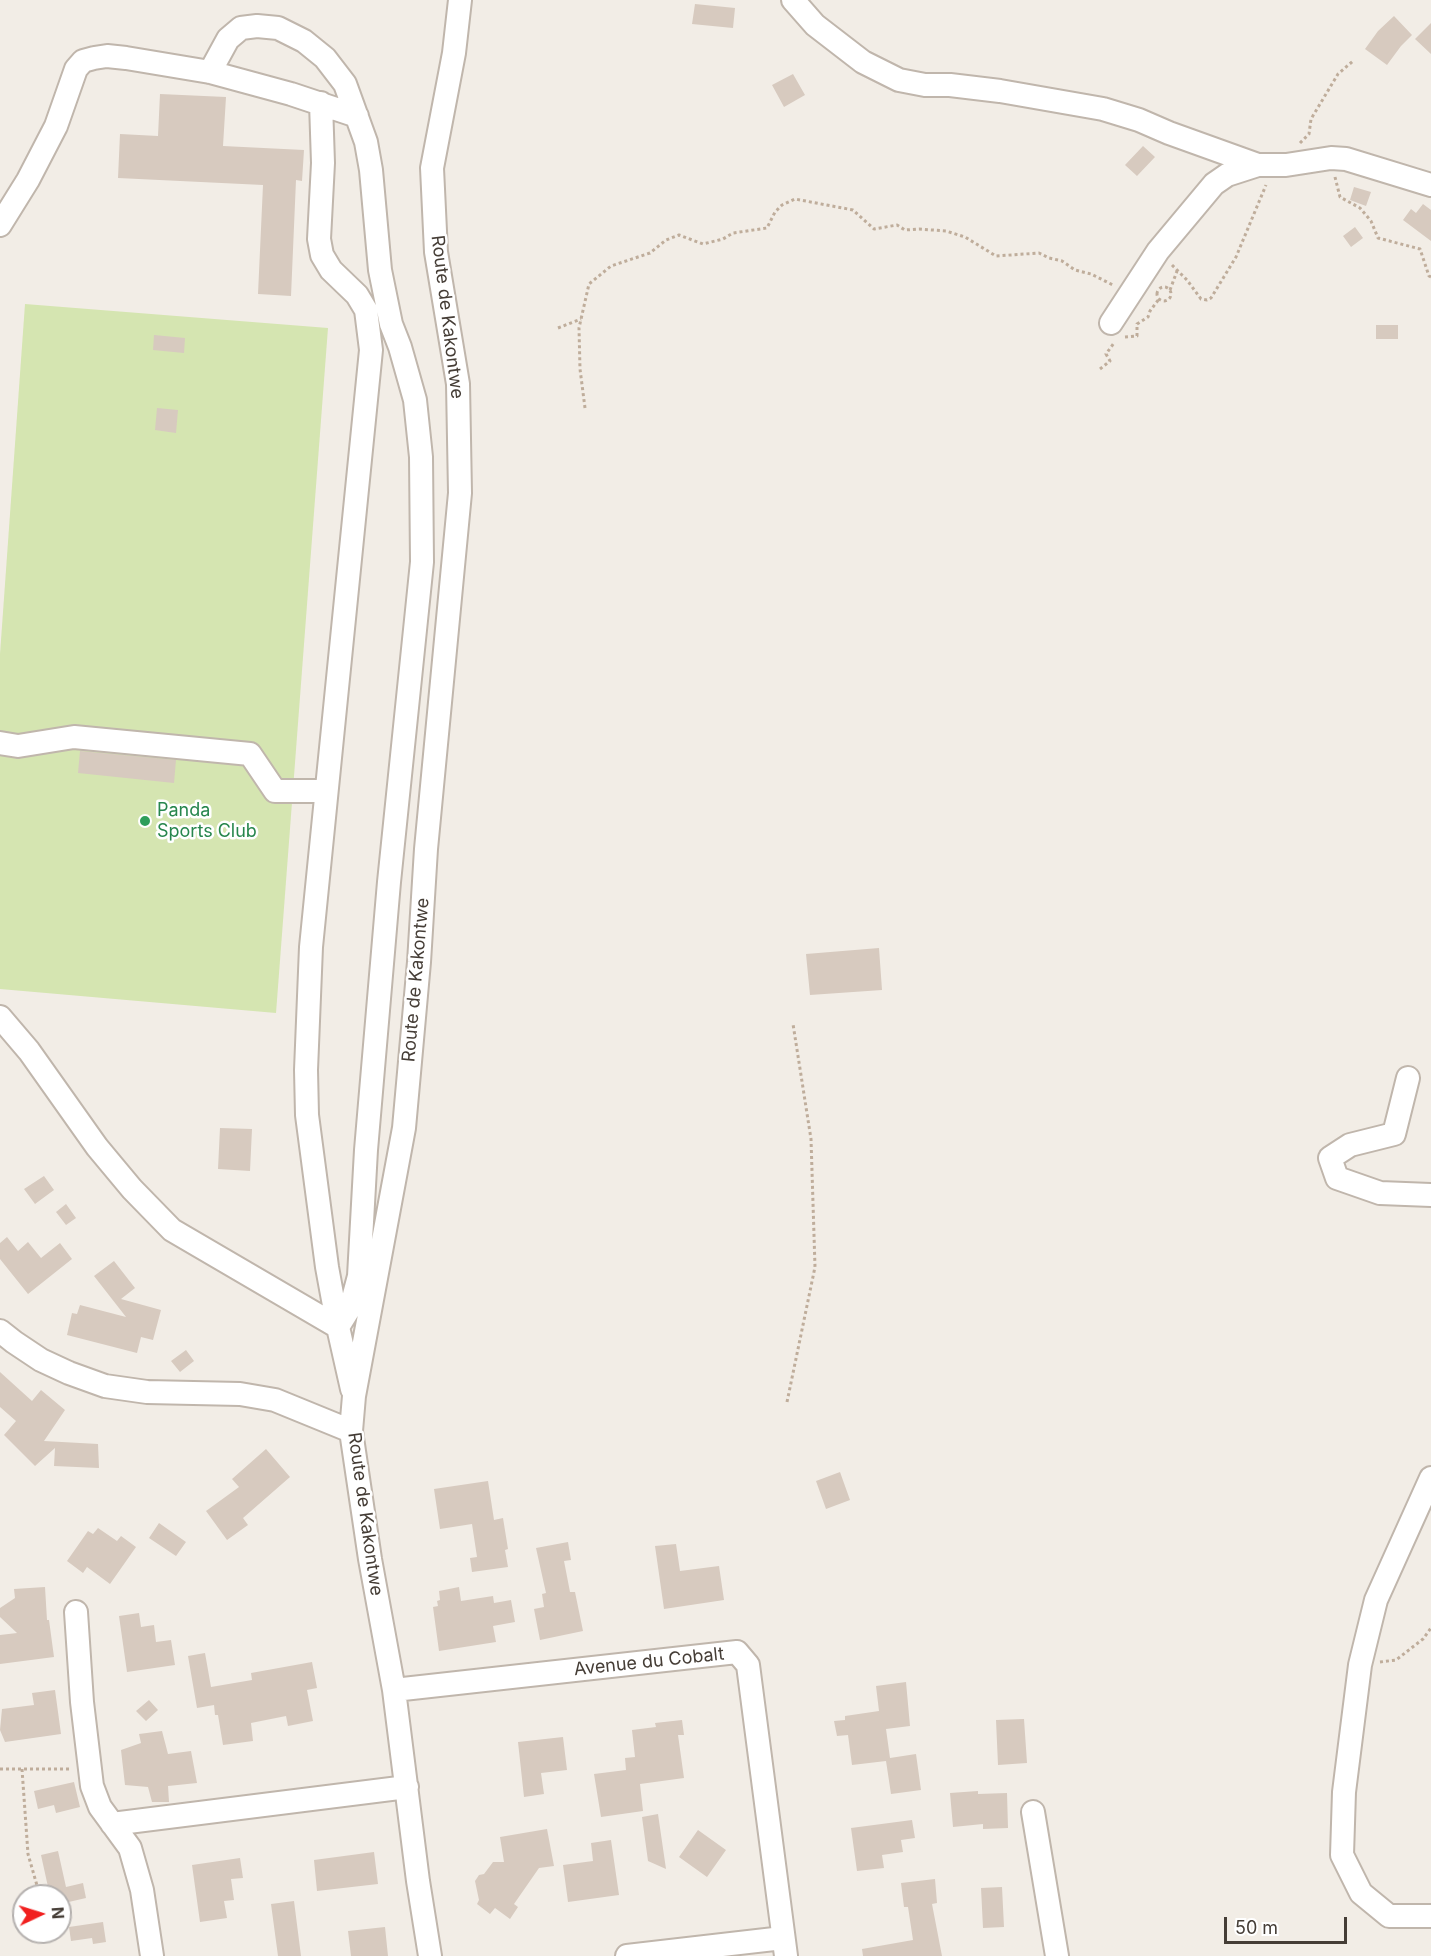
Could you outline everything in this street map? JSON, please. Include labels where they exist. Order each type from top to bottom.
[{"type":"street","name":"Route de Kakontwe","points":[[430,1956],[418,1881],[394,1690],[370,1559],[351,1431],[354,1396],[404,1128],[419,962],[426,849],[460,493],[458,384],[436,252],[432,168],[454,53],[460,0]]},
{"type":"street","points":[[793,0],[815,25],[855,56],[899,80],[925,86],[950,85],[1000,91],[1103,109],[1139,120],[1258,165]]},
{"type":"street","points":[[210,72],[228,39],[241,28],[257,26],[278,28],[304,41],[325,58],[345,84],[366,142],[371,170],[380,270],[391,324],[415,400],[421,457],[422,562],[389,882],[366,1150],[359,1276],[351,1306],[338,1328]]},
{"type":"street","points":[[0,225],[28,180],[56,126],[76,69],[83,61],[107,56],[210,72],[321,103],[357,116]]},
{"type":"street","points":[[321,103],[323,147],[319,239],[322,255],[331,270],[357,295],[366,310],[371,350],[311,947],[306,1070],[315,1182],[327,1266],[338,1328],[354,1396]]},
{"type":"street","points":[[1111,323],[1158,251],[1214,184],[1227,175],[1258,165],[1286,165],[1331,158],[1346,159],[1431,185]]},
{"type":"street","points":[[0,743],[18,746],[74,737],[250,754],[275,791],[326,791]]},
{"type":"street","points":[[0,1017],[29,1051],[97,1147],[132,1189],[172,1230],[338,1328]]},
{"type":"street","points":[[1408,1078],[1394,1134],[1350,1145],[1329,1158],[1337,1178],[1380,1193],[1431,1195]]},
{"type":"street","points":[[0,1330],[41,1360],[105,1386],[147,1392],[240,1394],[275,1400],[351,1431]]},
{"type":"street","points":[[1431,1478],[1376,1599],[1360,1665],[1344,1792],[1342,1855],[1361,1893],[1389,1916],[1431,1917]]},
{"type":"street","points":[[76,1612],[82,1702],[92,1786],[112,1824],[130,1848],[142,1890],[152,1956]]},
{"type":"street","name":"Avenue du Cobalt","points":[[394,1690],[737,1652],[748,1665],[785,1947]]},
{"type":"street","points":[[112,1824],[407,1787]]},
{"type":"street","points":[[1033,1812],[1057,1956]]},
{"type":"street","points":[[627,1956],[785,1947]]},
{"type":"path","points":[[1158,251],[1187,280],[1201,299],[1211,298],[1236,257],[1266,184],[1286,165],[1309,134],[1311,119],[1338,74],[1353,61]]},
{"type":"path","points":[[1331,158],[1340,197],[1360,208],[1371,221],[1378,238],[1419,249],[1431,277]]},
{"type":"path","points":[[585,408],[580,369],[579,328],[589,284],[611,266],[650,253],[666,240],[679,235],[703,244],[723,239],[733,233],[767,228],[775,212],[782,205],[795,199],[853,210],[874,229],[897,225],[905,230],[946,231],[965,237],[996,256],[1039,253],[1112,284],[1135,288]]},
{"type":"path","points":[[1170,290],[1166,287],[1158,289],[1156,293],[1159,299],[1165,301],[1169,299],[1177,271]]},
{"type":"path","points":[[1100,369],[1110,361],[1106,354],[1110,346],[1120,339],[1137,336],[1137,324],[1148,317],[1150,310],[1159,299]]},
{"type":"path","points":[[558,328],[581,319]]},
{"type":"path","points":[[788,1402],[815,1267],[810,1139],[793,1024]]},
{"type":"path","points":[[1360,1665],[1396,1660],[1423,1639],[1431,1628]]},
{"type":"path","points":[[0,1769],[90,1769]]},
{"type":"path","points":[[22,1769],[28,1854],[37,1884]]},
{"type":"green space","name":"Panda Sports Club","points":[[25,304],[328,328],[276,1013],[0,989],[0,654]]},
{"type":"building","points":[[695,4],[735,8],[733,28],[692,24]]},
{"type":"building","points":[[1394,16],[1412,35],[1387,65],[1365,49],[1378,31]]},
{"type":"building","points":[[1431,23],[1431,54],[1415,39]]},
{"type":"building","points":[[793,74],[805,95],[784,107],[772,85]]},
{"type":"building","points":[[160,94],[226,97],[223,146],[304,150],[302,181],[296,180],[291,296],[258,294],[263,185],[118,178],[120,134],[158,136]]},
{"type":"building","points":[[1143,146],[1155,157],[1137,176],[1125,165]]},
{"type":"building","points":[[1354,187],[1371,192],[1366,206],[1350,200]]},
{"type":"building","points":[[1423,204],[1431,210],[1431,241],[1403,220],[1411,209],[1416,213]]},
{"type":"building","points":[[1355,227],[1363,238],[1351,247],[1343,236]]},
{"type":"building","points":[[1376,325],[1398,325],[1398,339],[1376,339]]},
{"type":"building","points":[[154,335],[185,338],[184,353],[153,350]]},
{"type":"building","points":[[157,408],[178,410],[176,433],[155,430]]},
{"type":"building","points":[[80,751],[176,760],[174,783],[78,773]]},
{"type":"building","points":[[879,948],[882,990],[810,995],[806,954]]},
{"type":"building","points":[[220,1128],[252,1129],[250,1171],[218,1169]]},
{"type":"building","points":[[44,1176],[54,1190],[35,1204],[24,1189]]},
{"type":"building","points":[[66,1204],[76,1218],[66,1225],[56,1212]]},
{"type":"building","points":[[7,1237],[18,1251],[28,1242],[41,1258],[60,1243],[72,1259],[28,1294],[0,1259],[0,1243]]},
{"type":"building","points":[[114,1261],[135,1288],[121,1299],[161,1310],[153,1340],[141,1337],[137,1353],[67,1335],[72,1313],[77,1314],[80,1305],[126,1317],[94,1276]]},
{"type":"building","points":[[186,1350],[194,1361],[180,1372],[171,1361]]},
{"type":"building","points":[[0,1372],[32,1401],[41,1390],[65,1410],[44,1441],[98,1444],[99,1468],[54,1466],[55,1448],[35,1466],[4,1435],[16,1421],[0,1407]]},
{"type":"building","points":[[266,1449],[290,1477],[243,1518],[248,1525],[227,1540],[206,1511],[239,1487],[232,1479]]},
{"type":"building","points":[[840,1472],[850,1500],[826,1509],[816,1481]]},
{"type":"building","points":[[488,1481],[494,1520],[503,1518],[508,1549],[505,1550],[508,1567],[472,1572],[470,1558],[477,1557],[472,1524],[440,1529],[434,1489]]},
{"type":"building","points":[[159,1523],[186,1542],[176,1556],[149,1538]]},
{"type":"building","points":[[98,1528],[117,1541],[121,1536],[136,1547],[110,1584],[87,1567],[83,1573],[67,1561],[88,1531],[93,1534]]},
{"type":"building","points":[[568,1542],[571,1560],[564,1561],[570,1592],[575,1592],[583,1631],[540,1640],[534,1609],[544,1607],[542,1594],[546,1593],[536,1548]]},
{"type":"building","points":[[676,1544],[680,1571],[719,1566],[724,1600],[664,1609],[655,1546]]},
{"type":"building","points":[[45,1587],[47,1620],[49,1620],[54,1657],[0,1664],[0,1635],[17,1633],[0,1617],[0,1608],[15,1598],[14,1589]]},
{"type":"building","points":[[459,1587],[461,1601],[493,1596],[494,1603],[511,1600],[515,1622],[493,1626],[496,1642],[439,1651],[433,1607],[438,1606],[439,1591]]},
{"type":"building","points":[[139,1613],[141,1627],[154,1625],[156,1642],[171,1640],[175,1665],[127,1672],[119,1616]]},
{"type":"building","points":[[205,1653],[211,1687],[252,1680],[251,1673],[312,1662],[317,1688],[307,1690],[313,1721],[288,1726],[286,1716],[251,1723],[253,1741],[223,1745],[214,1705],[197,1708],[188,1656]]},
{"type":"building","points":[[906,1682],[910,1726],[886,1729],[890,1758],[916,1754],[921,1790],[891,1794],[886,1761],[852,1765],[848,1735],[837,1736],[834,1721],[845,1720],[845,1716],[879,1711],[876,1686]]},
{"type":"building","points":[[55,1690],[61,1734],[5,1742],[0,1730],[2,1709],[34,1705],[32,1693]]},
{"type":"building","points":[[149,1700],[158,1710],[146,1721],[136,1711]]},
{"type":"building","points":[[1024,1719],[1027,1763],[998,1765],[996,1720]]},
{"type":"building","points":[[682,1720],[684,1735],[678,1735],[684,1778],[640,1784],[643,1811],[601,1817],[594,1774],[626,1770],[625,1758],[635,1757],[632,1730],[656,1727],[655,1723]]},
{"type":"building","points":[[162,1731],[168,1754],[191,1751],[197,1783],[168,1786],[169,1802],[152,1802],[148,1787],[125,1785],[121,1750],[141,1743],[139,1734]]},
{"type":"building","points":[[563,1737],[567,1770],[541,1773],[544,1794],[524,1797],[518,1742]]},
{"type":"building","points":[[74,1782],[80,1807],[56,1813],[54,1805],[38,1809],[34,1791]]},
{"type":"building","points":[[978,1791],[978,1794],[1007,1793],[1008,1828],[983,1829],[983,1824],[953,1827],[950,1793]]},
{"type":"building","points":[[658,1814],[666,1869],[648,1861],[642,1817]]},
{"type":"building","points":[[912,1820],[915,1838],[901,1840],[903,1852],[882,1855],[884,1868],[857,1871],[851,1828]]},
{"type":"building","points":[[547,1829],[554,1866],[539,1868],[514,1904],[518,1907],[510,1919],[495,1908],[490,1914],[477,1904],[479,1900],[475,1881],[493,1862],[504,1862],[500,1837]]},
{"type":"building","points":[[698,1830],[726,1850],[707,1877],[679,1857]]},
{"type":"building","points":[[611,1840],[619,1895],[568,1902],[563,1865],[593,1861],[591,1843]]},
{"type":"building","points":[[58,1851],[65,1884],[47,1884],[41,1855]]},
{"type":"building","points":[[374,1852],[378,1884],[317,1891],[314,1860]]},
{"type":"building","points":[[240,1858],[243,1878],[231,1879],[234,1900],[224,1901],[227,1918],[200,1922],[192,1865]]},
{"type":"building","points":[[935,1879],[937,1903],[932,1904],[942,1956],[863,1956],[862,1949],[913,1940],[908,1907],[904,1907],[901,1883]]},
{"type":"building","points":[[83,1883],[86,1898],[72,1901],[72,1886]]},
{"type":"building","points":[[1002,1887],[1004,1927],[983,1928],[981,1888]]},
{"type":"building","points":[[294,1901],[301,1956],[278,1956],[271,1904]]},
{"type":"building","points":[[103,1922],[106,1942],[93,1944],[92,1938],[72,1941],[72,1927]]},
{"type":"building","points":[[385,1927],[388,1956],[351,1956],[348,1931]]},
{"type":"place","name":"Panda Sports Club","points":[[145,821]]}]
